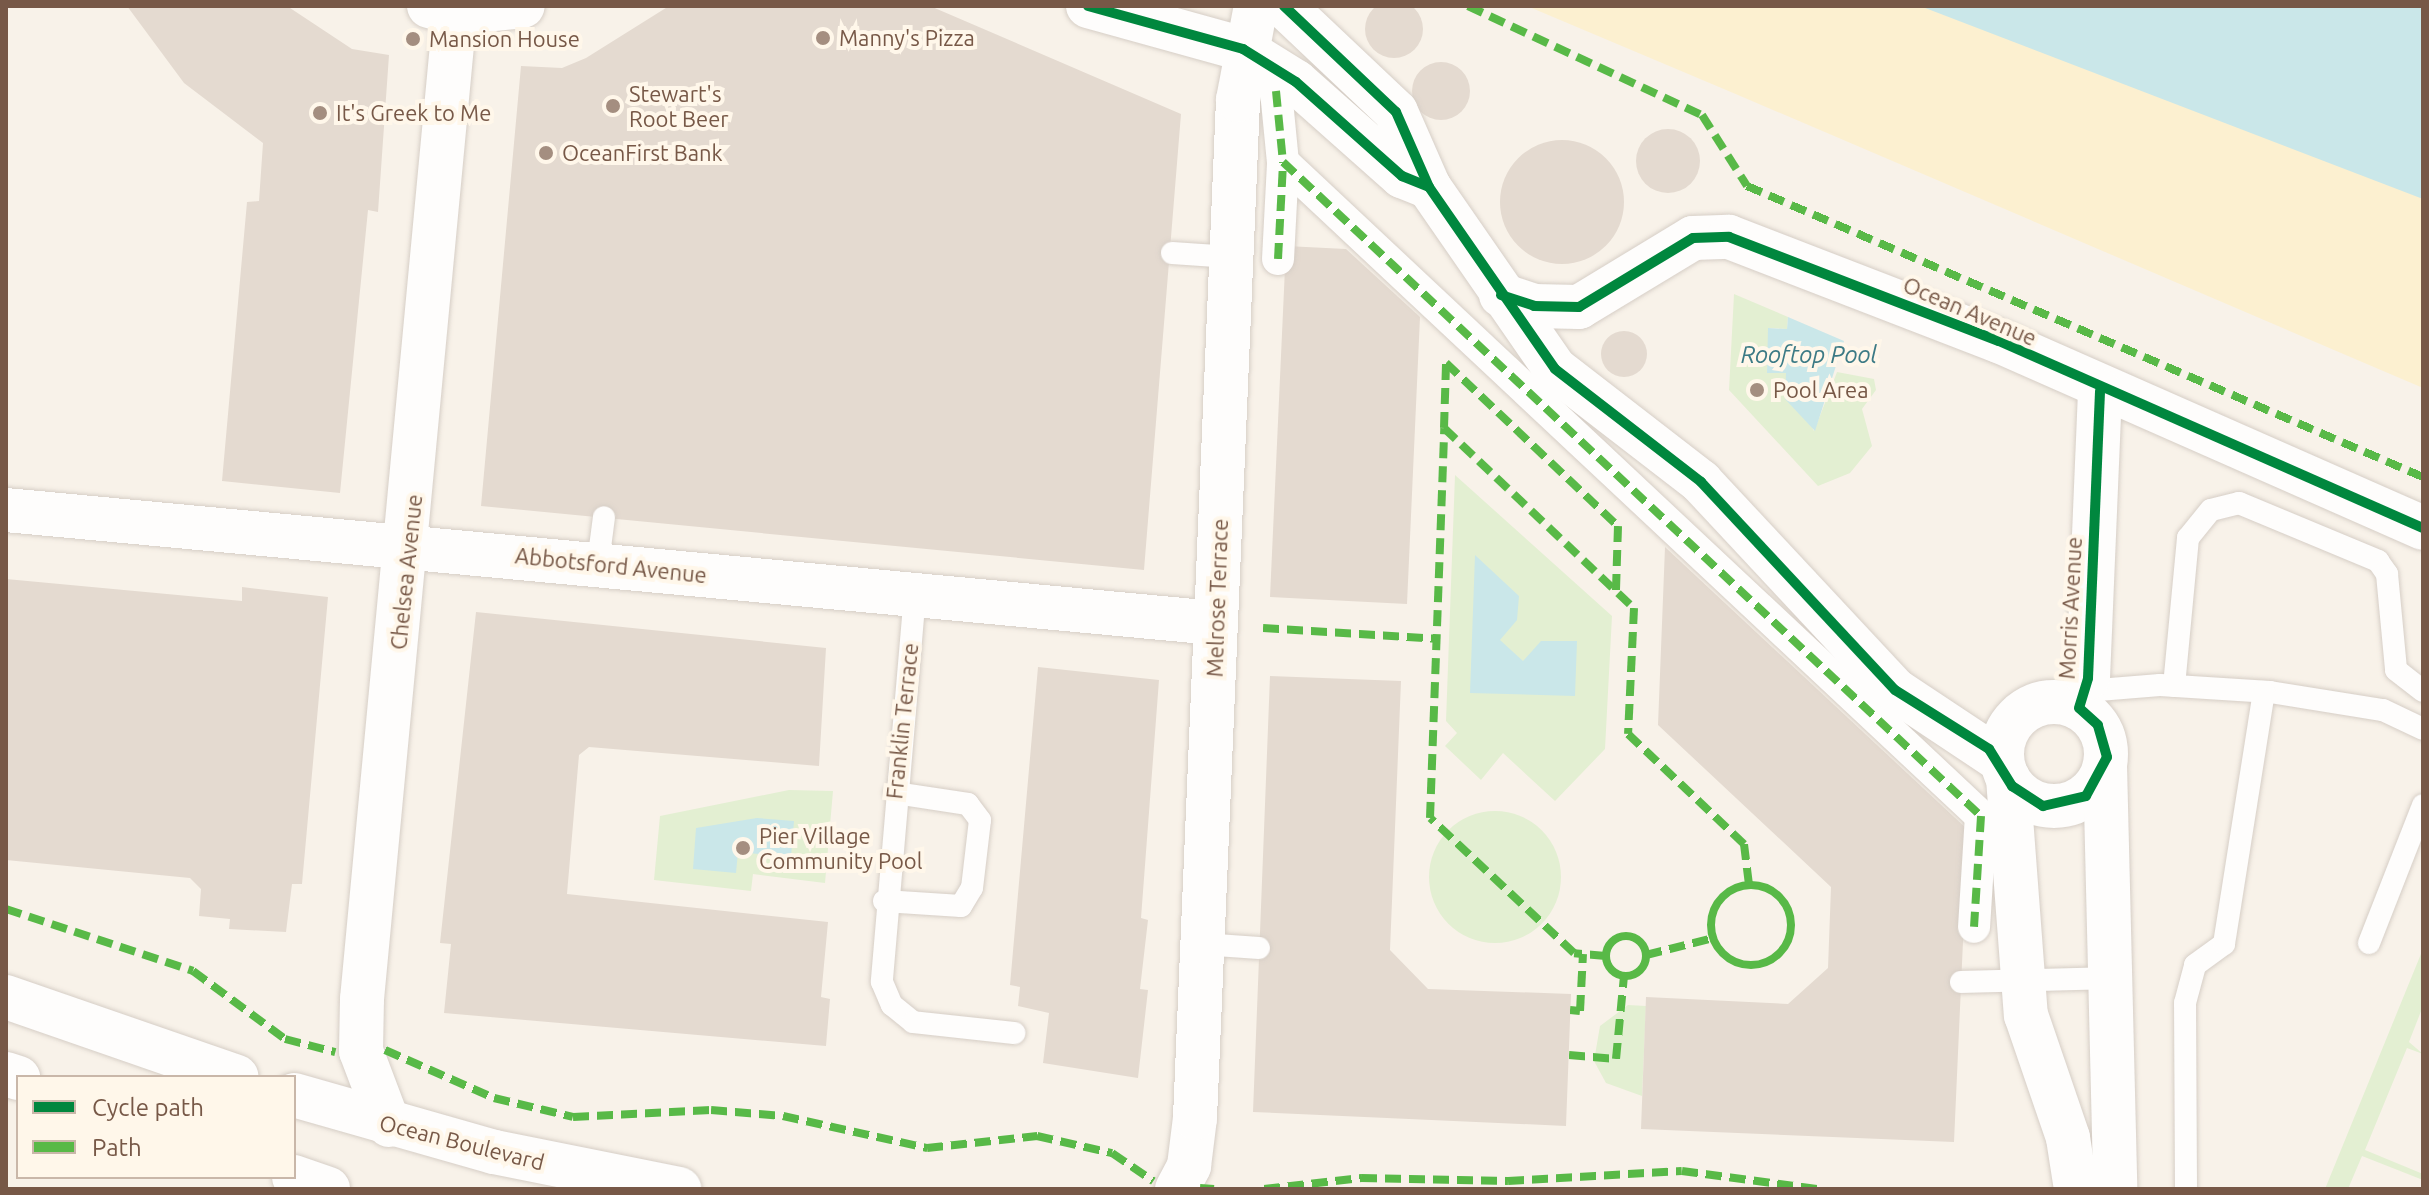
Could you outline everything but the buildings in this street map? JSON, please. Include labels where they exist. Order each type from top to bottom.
[{"type":"street","name":"Chelsea Avenue","points":[[389,1125],[361,1051],[362,999],[409,545],[442,10],[523,6]]},
{"type":"street","points":[[1088,6],[1243,49],[1296,82],[1402,176],[1429,187]]},
{"type":"street","name":"Melrose Terrace","points":[[1177,1189],[1189,1166],[1195,1118],[1231,257],[1243,49],[1256,6]]},
{"type":"street","points":[[1284,6],[1384,96],[1419,151],[1429,187],[1555,369],[1708,488],[1895,690],[2005,770],[2034,803],[2061,806],[2093,789],[2105,765]]},
{"type":"street","points":[[1276,91],[1283,162],[1278,259]]},
{"type":"street","points":[[1283,162],[1981,816],[1974,927]]},
{"type":"street","name":"Ocean Avenue","points":[[1501,295],[1534,306],[1579,307],[1693,238],[1729,237],[1999,341],[2100,391],[2423,528]]},
{"type":"street","name":"Morris Avenue","points":[[2100,391],[2082,699],[2098,725],[2105,765],[2114,978],[2115,1189]]},
{"type":"street","name":"Abbotsford Avenue","points":[[6,510],[409,545],[1216,623]]},
{"type":"street","name":"Morris Avenue","points":[[2076,1189],[2022,984],[2005,770],[2007,730],[2023,712],[2045,702],[2082,699]]},
{"type":"street","points":[[6,997],[231,1075]]},
{"type":"street","name":"Ocean Boulevard","points":[[296,1096],[389,1125],[679,1189]]},
{"type":"street","points":[[296,1178],[328,1189]]},
{"type":"lane","points":[[1172,253],[1231,257]]},
{"type":"lane","points":[[2174,686],[2188,538],[2211,510],[2239,503],[2378,561],[2387,574],[2396,670],[2423,691]]},
{"type":"lane","points":[[598,563],[604,517]]},
{"type":"lane","name":"Franklin Terrace","points":[[915,594],[884,901],[882,982],[892,1005],[913,1022],[1014,1033]]},
{"type":"lane","points":[[2082,699],[2174,686],[2264,692],[2383,710],[2423,729]]},
{"type":"lane","points":[[2186,1189],[2185,1003],[2195,965],[2224,944],[2264,692]]},
{"type":"lane","points":[[884,901],[966,901],[980,820],[968,804],[895,793]]},
{"type":"lane","points":[[2369,943],[2423,805]]},
{"type":"lane","points":[[1202,944],[1259,948]]},
{"type":"lane","points":[[1961,982],[2022,984],[2114,978]]},
{"type":"green space","name":"Pool Area","points":[[1734,294],[1788,317],[1787,329],[1769,328],[1767,372],[1786,373],[1814,431],[1837,372],[1874,379],[1876,390],[1862,409],[1872,446],[1850,473],[1818,486],[1729,390]]},
{"type":"green space","points":[[1455,475],[1612,616],[1605,749],[1555,801],[1503,753],[1481,780],[1445,746],[1457,733],[1446,721]]},
{"type":"green space","name":"Pier Village Community Pool","points":[[789,790],[833,791],[825,883],[753,874],[751,891],[654,880],[660,816]]},
{"type":"green space","points":[[1495,811],[1520,816],[1542,830],[1556,852],[1561,877],[1556,902],[1542,924],[1520,938],[1495,943],[1470,938],[1448,924],[1434,902],[1429,877],[1434,852],[1448,830],[1470,816]]},
{"type":"green space","points":[[2423,949],[2423,1006],[2409,1042],[2423,1054],[2407,1048],[2365,1150],[2423,1174],[2423,1180],[2362,1156],[2348,1189],[2325,1189]]},
{"type":"green space","points":[[1628,1005],[1646,1006],[1642,1096],[1606,1083],[1594,1061],[1600,1026]]},
{"type":"sand","points":[[1527,6],[2423,6],[2423,388],[1738,95]]},
{"type":"water","points":[[1920,6],[2423,6],[2423,199]]},
{"type":"water","name":"Rooftop Pool","points":[[1788,317],[1844,341],[1815,431],[1785,399],[1786,373],[1767,373],[1768,328],[1787,329]]},
{"type":"water","points":[[1475,555],[1519,596],[1517,620],[1500,640],[1523,661],[1541,641],[1577,641],[1575,696],[1470,693]]},
{"type":"water","points":[[757,818],[794,821],[791,857],[738,852],[736,873],[693,869],[696,828]]},
{"type":"marked path","points":[[1468,6],[1702,115],[1747,186],[2423,477]]},
{"type":"marked path","points":[[1276,91],[1283,162],[1981,816],[1974,927]]},
{"type":"marked path","points":[[1278,259],[1283,162]]},
{"type":"marked path","points":[[1444,428],[1446,363],[1618,526],[1616,591]]},
{"type":"marked path","points":[[1606,956],[1574,953],[1430,818],[1444,428],[1634,608],[1628,734],[1744,844],[1749,885]]},
{"type":"marked path","points":[[1263,628],[1436,639]]},
{"type":"marked path","points":[[1751,885],[1766,888],[1779,897],[1788,910],[1791,925],[1788,940],[1779,953],[1766,962],[1751,965],[1736,962],[1723,953],[1714,940],[1711,925],[1714,910],[1723,897],[1736,888],[1751,885]]},
{"type":"marked path","points":[[6,909],[193,971],[285,1039],[335,1052]]},
{"type":"marked path","points":[[1626,936],[1640,942],[1646,956],[1640,970],[1626,976],[1612,970],[1606,956],[1612,942],[1626,936]]},
{"type":"marked path","points":[[1646,955],[1713,938]]},
{"type":"marked path","points":[[1570,1010],[1580,1011],[1583,954]]},
{"type":"marked path","points":[[1569,1055],[1616,1059],[1624,976]]},
{"type":"marked path","points":[[385,1050],[494,1098],[573,1117],[711,1110],[783,1116],[927,1148],[1037,1136],[1112,1153],[1153,1181]]},
{"type":"marked path","points":[[1264,1189],[1361,1178],[1508,1181],[1682,1171],[1817,1189]]},
{"type":"marked path","points":[[1200,1188],[1214,1189]]},
{"type":"cycle path","points":[[1088,6],[1243,49],[1296,82],[1402,176],[1429,187]]},
{"type":"cycle path","points":[[1284,6],[1396,112],[1429,187],[1555,369],[1701,482],[1895,690],[1989,749],[2012,786],[2043,806],[2086,796],[2107,757],[2098,725],[2079,708],[2088,678],[2100,391]]},
{"type":"cycle path","points":[[1501,295],[1534,306],[1579,307],[1693,238],[1729,237],[1999,341],[2423,528]]},
{"type":"place","name":"Manny's Pizza","points":[[823,38]]},
{"type":"place","name":"Mansion House","points":[[413,39]]},
{"type":"place","name":"Stewart's Root Beer","points":[[613,106]]},
{"type":"place","name":"It's Greek to Me","points":[[320,113]]},
{"type":"place","name":"OceanFirst Bank","points":[[546,153]]},
{"type":"place","name":"Pool Area","points":[[1757,390]]},
{"type":"place","name":"Pier Village Community Pool","points":[[743,848]]}]
